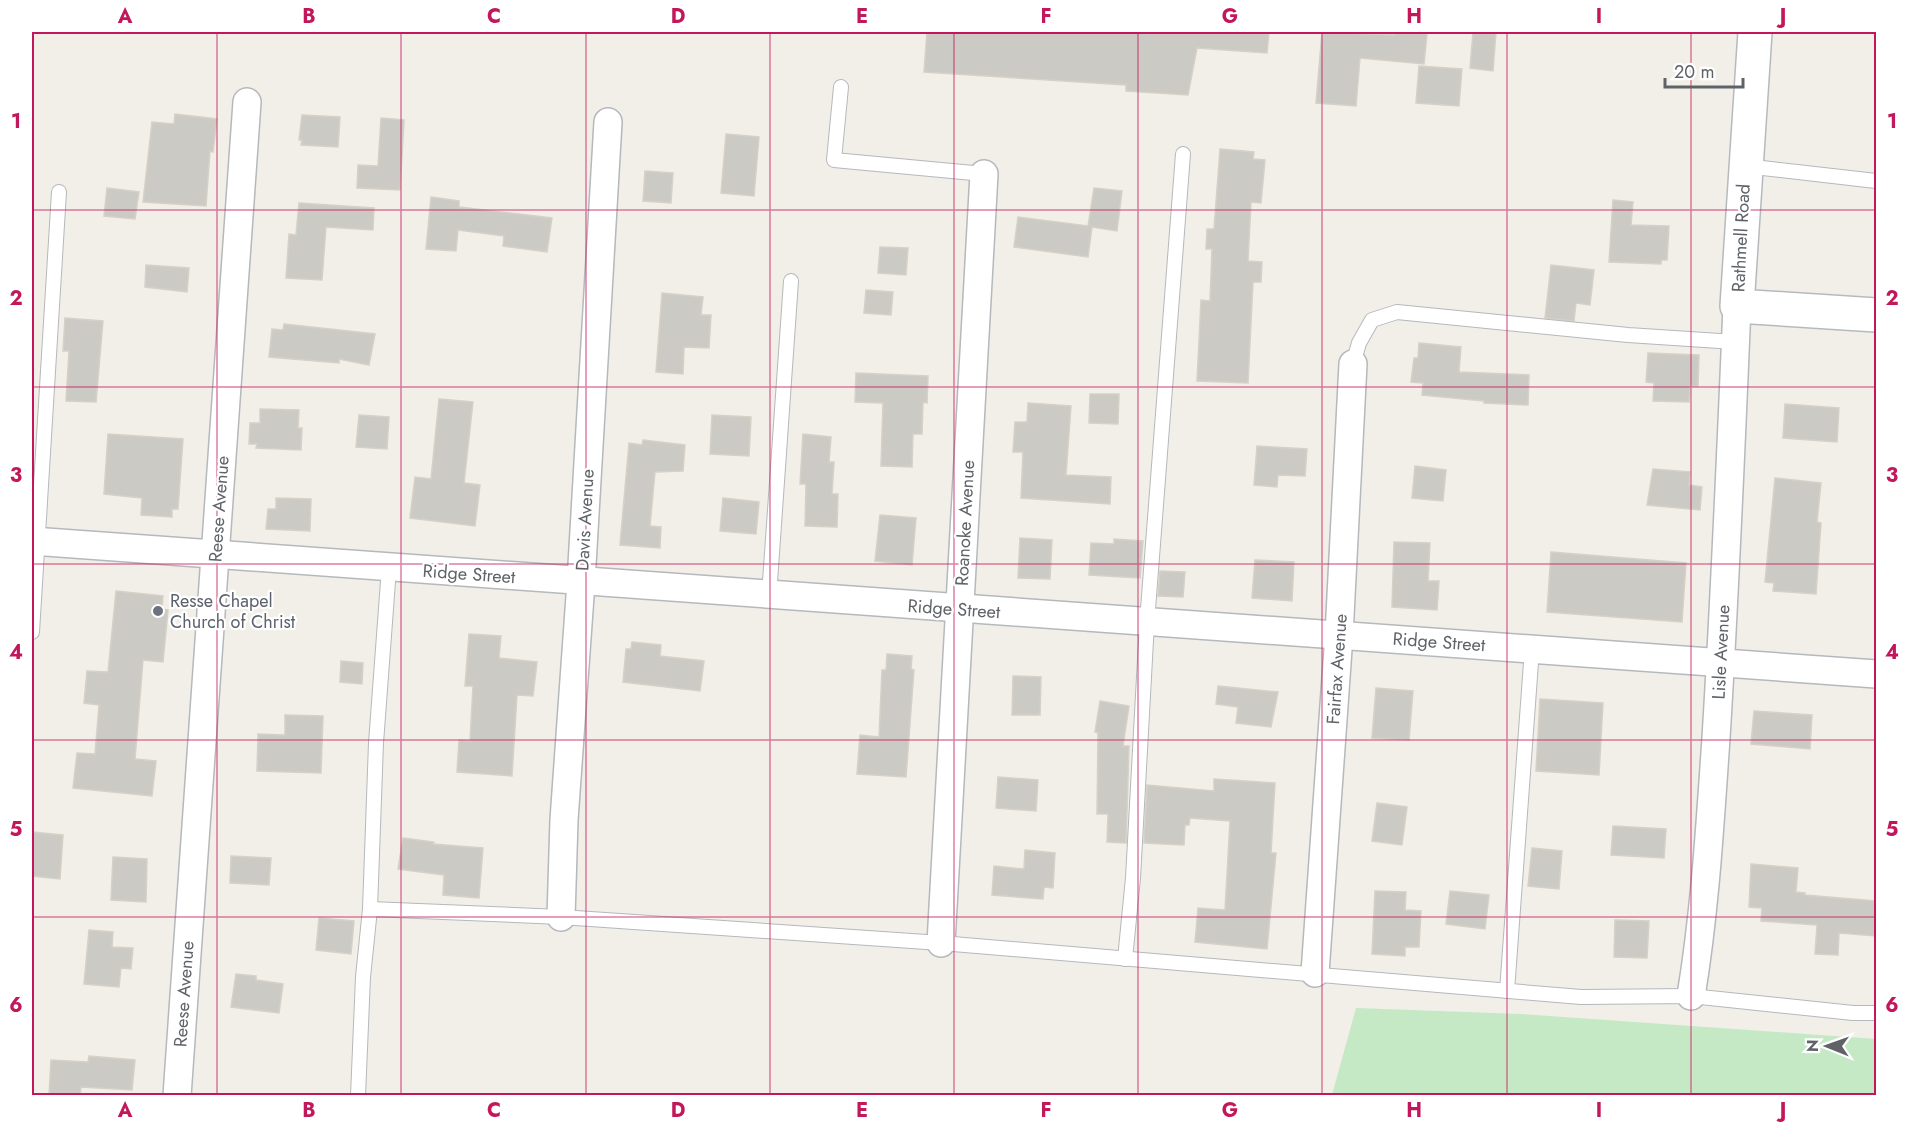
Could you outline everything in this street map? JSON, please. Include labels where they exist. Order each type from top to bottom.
[{"type":"street","name":"Rathmell Road","points":[[1755,32],[1737,306],[1876,315]]},
{"type":"street","name":"Reese Avenue","points":[[177,1095],[247,102]]},
{"type":"street","name":"Davis Avenue","points":[[561,917],[564,820],[581,582],[608,122]]},
{"type":"street","name":"Roanoke Avenue","points":[[941,943],[984,174]]},
{"type":"street","name":"Lisle Avenue","points":[[1691,996],[1702,928],[1721,663],[1737,306]]},
{"type":"street","name":"Fairfax Avenue","points":[[1315,973],[1339,635],[1353,364]]},
{"type":"street","name":"Ridge Street","points":[[35,542],[1876,674]]},
{"type":"lane","points":[[841,87],[834,160],[984,174]]},
{"type":"lane","points":[[1125,959],[1133,878],[1147,622],[1183,153]]},
{"type":"lane","points":[[1745,166],[1876,181]]},
{"type":"lane","points":[[32,632],[35,542],[59,192]]},
{"type":"lane","points":[[769,596],[791,281]]},
{"type":"lane","points":[[1353,364],[1359,343],[1372,320],[1397,312],[1628,335],[1735,342]]},
{"type":"lane","points":[[358,1095],[363,977],[370,909],[376,743],[389,568]]},
{"type":"lane","points":[[1507,991],[1532,649]]},
{"type":"lane","points":[[370,909],[561,917],[941,943],[1315,973],[1581,998],[1691,996],[1853,1013],[1876,1013]]},
{"type":"green space","points":[[1356,1008],[1521,1014],[1876,1039],[1876,1095],[1332,1095]]},
{"type":"building","points":[[927,32],[1269,32],[1267,53],[1197,48],[1188,95],[1126,91],[1126,85],[924,72]]},
{"type":"building","points":[[1322,32],[1394,35],[1395,32],[1419,32],[1427,34],[1424,64],[1360,58],[1356,106],[1316,103]]},
{"type":"building","points":[[1473,32],[1496,32],[1493,71],[1470,68]]},
{"type":"building","points":[[1419,66],[1462,69],[1459,106],[1416,103]]},
{"type":"building","points":[[175,114],[217,119],[213,152],[210,151],[206,206],[143,202],[152,122],[174,124]]},
{"type":"building","points":[[302,115],[340,117],[338,147],[301,145],[302,140],[299,140]]},
{"type":"building","points":[[381,118],[404,120],[400,190],[357,188],[358,165],[378,166]]},
{"type":"building","points":[[726,134],[759,137],[754,196],[721,193]]},
{"type":"building","points":[[1220,149],[1254,152],[1253,159],[1265,160],[1261,203],[1251,202],[1248,261],[1262,262],[1261,282],[1253,282],[1248,383],[1197,381],[1201,300],[1210,301],[1212,249],[1206,249],[1207,229],[1214,229]]},
{"type":"building","points":[[645,171],[673,173],[671,203],[643,201]]},
{"type":"building","points":[[107,188],[139,192],[135,219],[104,216]]},
{"type":"building","points":[[1094,188],[1122,191],[1117,231],[1092,227],[1088,257],[1014,247],[1018,217],[1088,226]]},
{"type":"building","points":[[431,197],[459,201],[459,207],[552,218],[547,252],[503,246],[504,236],[458,230],[456,251],[426,249]]},
{"type":"building","points":[[1613,200],[1633,202],[1631,225],[1669,226],[1667,260],[1661,260],[1661,264],[1609,262]]},
{"type":"building","points":[[299,203],[374,208],[373,230],[326,227],[322,280],[286,278],[289,234],[296,235]]},
{"type":"building","points":[[880,247],[908,248],[906,275],[878,273]]},
{"type":"building","points":[[146,265],[189,268],[187,292],[145,287]]},
{"type":"building","points":[[1551,265],[1594,270],[1590,305],[1576,303],[1574,321],[1545,318]]},
{"type":"building","points":[[866,290],[893,292],[891,315],[864,313]]},
{"type":"building","points":[[662,293],[703,297],[701,315],[711,315],[709,348],[684,347],[683,374],[656,372]]},
{"type":"building","points":[[65,318],[103,321],[96,402],[66,401],[69,351],[63,351]]},
{"type":"building","points":[[284,324],[375,334],[369,365],[339,359],[339,363],[269,357],[272,329],[283,330]]},
{"type":"building","points":[[1419,343],[1461,347],[1459,372],[1529,375],[1528,405],[1484,403],[1484,401],[1422,395],[1423,383],[1411,382],[1414,358],[1418,358]]},
{"type":"building","points":[[1648,353],[1699,355],[1698,386],[1690,386],[1689,402],[1653,401],[1654,383],[1646,382]]},
{"type":"building","points":[[856,373],[928,376],[927,403],[923,402],[922,434],[913,434],[912,467],[881,466],[883,403],[855,402]]},
{"type":"building","points":[[1090,394],[1119,394],[1118,424],[1089,423]]},
{"type":"building","points":[[439,399],[473,402],[464,483],[480,485],[475,526],[410,518],[415,477],[431,479]]},
{"type":"building","points":[[1028,403],[1071,406],[1066,475],[1111,477],[1110,504],[1021,498],[1023,452],[1013,452],[1015,422],[1027,422]]},
{"type":"building","points":[[1785,404],[1839,408],[1837,442],[1783,438]]},
{"type":"building","points":[[260,409],[299,410],[298,428],[302,428],[301,450],[256,448],[257,444],[249,444],[250,423],[260,423]]},
{"type":"building","points":[[359,415],[389,417],[387,449],[356,447]]},
{"type":"building","points":[[712,415],[751,417],[749,456],[710,454]]},
{"type":"building","points":[[108,434],[183,439],[178,509],[172,509],[172,517],[141,515],[142,498],[104,494]]},
{"type":"building","points":[[803,434],[831,437],[829,462],[834,462],[832,494],[838,494],[837,527],[805,526],[806,484],[800,484]]},
{"type":"building","points":[[643,440],[685,445],[683,471],[655,472],[650,526],[661,527],[660,548],[620,545],[629,443],[642,445]]},
{"type":"building","points":[[1257,446],[1307,449],[1305,476],[1278,475],[1277,487],[1254,485]]},
{"type":"building","points":[[1415,466],[1446,470],[1443,501],[1412,498]]},
{"type":"building","points":[[1653,469],[1690,472],[1689,485],[1702,487],[1700,510],[1647,505]]},
{"type":"building","points":[[1775,478],[1821,483],[1817,522],[1821,523],[1816,594],[1773,591],[1774,583],[1765,582]]},
{"type":"building","points":[[276,498],[311,499],[310,531],[266,529],[268,509],[276,509]]},
{"type":"building","points":[[723,498],[759,502],[756,534],[720,531]]},
{"type":"building","points":[[880,515],[916,518],[912,565],[875,561]]},
{"type":"building","points":[[1020,538],[1052,540],[1050,579],[1018,578]]},
{"type":"building","points":[[1114,539],[1143,541],[1140,578],[1089,575],[1091,543],[1114,544]]},
{"type":"building","points":[[1394,542],[1430,543],[1428,581],[1439,581],[1437,610],[1392,607]]},
{"type":"building","points":[[1551,552],[1686,563],[1682,622],[1547,612]]},
{"type":"building","points":[[1255,560],[1294,562],[1292,601],[1252,598]]},
{"type":"building","points":[[1160,571],[1185,572],[1183,597],[1158,596]]},
{"type":"building","points":[[116,591],[163,596],[162,609],[168,610],[163,662],[143,660],[135,759],[156,761],[152,796],[73,788],[77,753],[95,754],[99,705],[84,703],[87,671],[108,672]]},
{"type":"building","points":[[469,634],[501,636],[499,658],[537,662],[533,696],[517,695],[512,776],[457,772],[459,740],[470,741],[473,686],[465,686]]},
{"type":"building","points":[[632,642],[661,645],[660,656],[704,661],[700,691],[623,682],[626,649],[631,649]]},
{"type":"building","points":[[887,654],[912,656],[911,669],[914,670],[906,777],[857,774],[860,735],[879,737],[882,670],[886,670]]},
{"type":"building","points":[[341,661],[363,663],[362,684],[340,682]]},
{"type":"building","points":[[1013,676],[1041,677],[1040,715],[1012,715]]},
{"type":"building","points":[[1218,686],[1278,692],[1271,727],[1236,723],[1238,707],[1216,704]]},
{"type":"building","points":[[1376,688],[1413,691],[1409,740],[1372,738]]},
{"type":"building","points":[[1540,699],[1603,703],[1599,775],[1536,771]]},
{"type":"building","points":[[1100,701],[1129,706],[1123,746],[1129,746],[1126,843],[1107,842],[1108,814],[1097,814],[1098,733],[1095,732]]},
{"type":"building","points":[[1754,711],[1812,715],[1810,749],[1751,744]]},
{"type":"building","points":[[285,715],[323,716],[321,773],[257,771],[258,734],[285,735]]},
{"type":"building","points":[[998,777],[1038,780],[1036,811],[996,808]]},
{"type":"building","points":[[1214,779],[1275,783],[1271,853],[1276,853],[1267,949],[1195,942],[1198,908],[1225,910],[1230,821],[1190,818],[1189,825],[1185,825],[1184,845],[1144,843],[1147,785],[1214,791]]},
{"type":"building","points":[[1377,803],[1407,807],[1402,845],[1372,841]]},
{"type":"building","points":[[1613,826],[1666,829],[1664,858],[1611,855]]},
{"type":"building","points":[[32,832],[63,835],[60,879],[32,876]]},
{"type":"building","points":[[403,838],[434,842],[433,844],[483,848],[479,898],[443,895],[444,875],[398,869]]},
{"type":"building","points":[[1532,848],[1562,851],[1559,889],[1528,886]]},
{"type":"building","points":[[1025,850],[1055,853],[1053,888],[1044,887],[1043,899],[992,895],[994,866],[1024,869]]},
{"type":"building","points":[[231,856],[271,858],[269,885],[230,883]]},
{"type":"building","points":[[113,857],[147,859],[146,902],[111,900]]},
{"type":"building","points":[[1751,864],[1798,868],[1796,892],[1805,893],[1805,895],[1876,901],[1876,936],[1839,933],[1838,955],[1815,954],[1817,925],[1761,921],[1762,908],[1749,907]]},
{"type":"building","points":[[1375,891],[1406,892],[1405,910],[1421,911],[1419,947],[1405,947],[1405,956],[1372,954]]},
{"type":"building","points":[[1450,891],[1489,895],[1485,929],[1446,924]]},
{"type":"building","points":[[319,918],[354,921],[351,954],[316,950]]},
{"type":"building","points":[[1615,920],[1649,921],[1647,958],[1614,957]]},
{"type":"building","points":[[89,930],[113,932],[112,947],[133,948],[131,969],[121,968],[119,987],[84,984]]},
{"type":"building","points":[[236,974],[256,976],[256,980],[283,984],[279,1013],[231,1007]]},
{"type":"building","points":[[89,1056],[135,1060],[132,1090],[81,1087],[80,1095],[49,1095],[51,1060],[88,1062]]},
{"type":"place","name":"Resse Chapel Church of Christ","points":[[158,611]]}]
